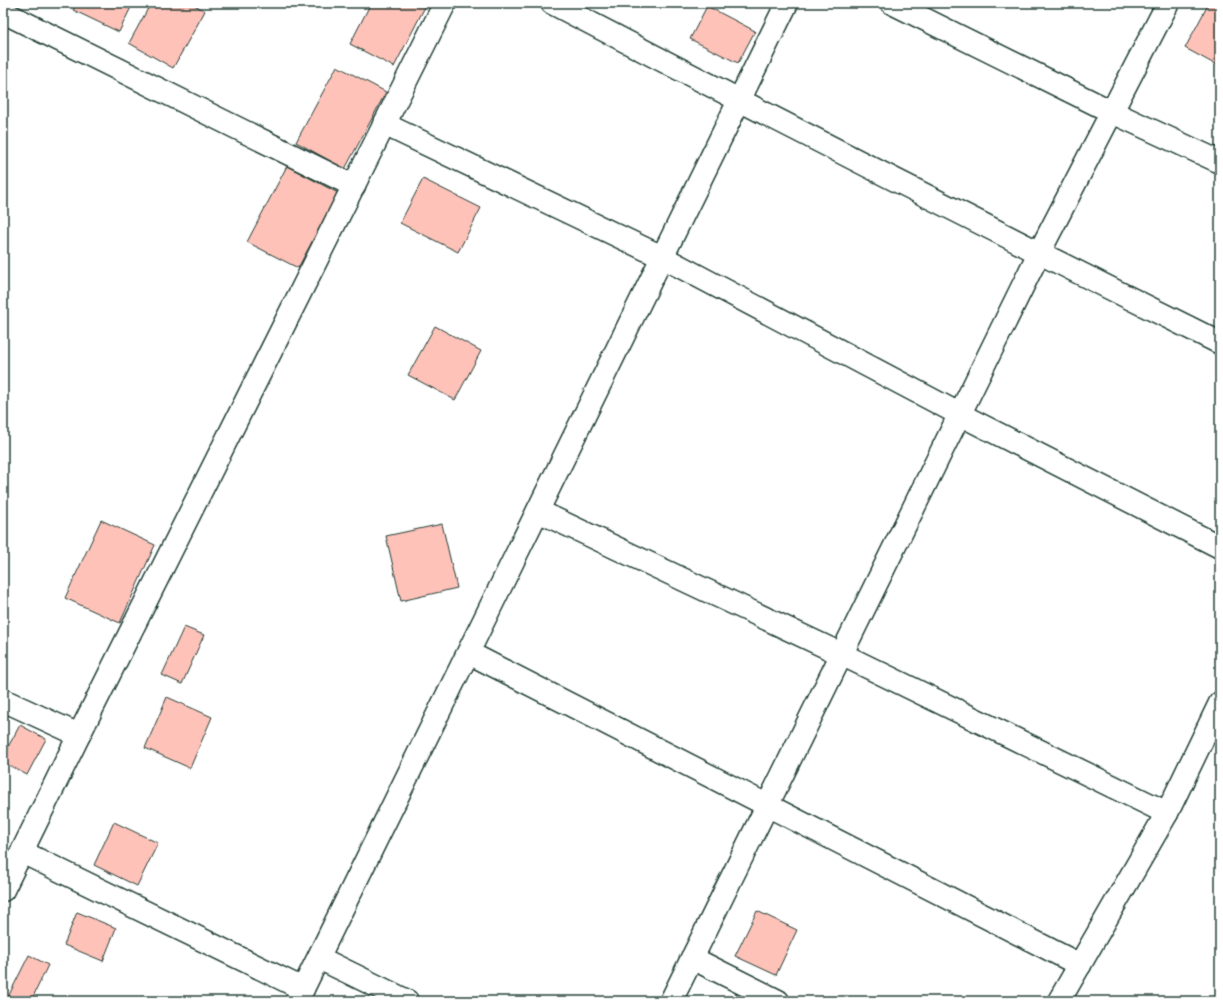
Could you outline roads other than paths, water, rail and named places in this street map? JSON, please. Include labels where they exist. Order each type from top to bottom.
[{"type":"street","points":[[3,890],[79,734],[445,3]]},
{"type":"street","points":[[552,3],[739,101],[1220,343]]},
{"type":"street","points":[[22,852],[300,995],[787,3]]},
{"type":"street","points":[[892,3],[1112,112],[1220,162]]},
{"type":"street","points":[[671,1001],[1039,253],[1168,3]]},
{"type":"street","points":[[3,12],[354,186]]},
{"type":"street","points":[[384,124],[662,257],[959,414],[1220,547]]},
{"type":"street","points":[[538,512],[841,654],[1167,813]]},
{"type":"street","points":[[468,653],[767,804],[1080,965]]},
{"type":"street","points":[[3,700],[79,734]]},
{"type":"street","points":[[1059,1001],[1167,813],[1220,703]]},
{"type":"street","points":[[319,958],[407,1001]]},
{"type":"street","points":[[692,958],[778,1001]]}]
